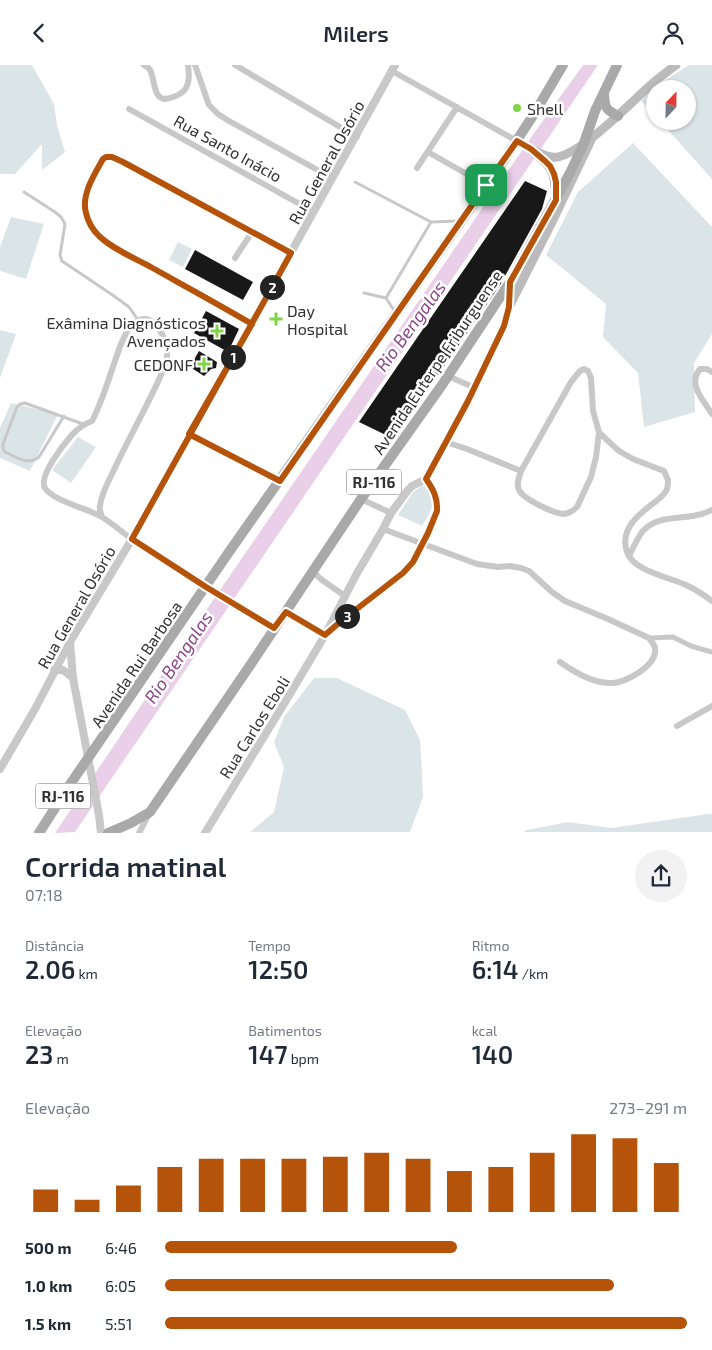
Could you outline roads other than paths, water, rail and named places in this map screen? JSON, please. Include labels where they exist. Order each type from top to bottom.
[{"type":"main road","name":"RJ-116","points":[[517,141],[563,65]]},
{"type":"main road","name":"RJ-116","points":[[588,141],[595,111],[617,65]]},
{"type":"main road","points":[[517,141],[552,158],[566,155],[588,141],[676,65]]},
{"type":"main road","points":[[604,93],[604,106],[607,110],[618,116]]},
{"type":"main road","name":"Avenida Rui Barbosa","points":[[88,760],[206,587],[517,141]]},
{"type":"main road","points":[[509,307],[551,224],[588,141]]},
{"type":"main road","name":"Avenida Euterpe Friburguense","points":[[108,833],[150,812],[361,499],[448,376],[510,282],[588,141]]},
{"type":"main road","points":[[531,149],[550,166],[554,174],[556,200]]},
{"type":"main road","name":"RJ-116","points":[[39,833],[88,760]]},
{"type":"street","points":[[144,65],[150,71],[159,96],[163,99],[168,99],[181,94],[185,89],[189,79],[188,65]]},
{"type":"street","points":[[195,65],[210,105],[214,110],[229,121],[332,178]]},
{"type":"street","points":[[235,65],[357,137]]},
{"type":"street","points":[[394,68],[517,141]]},
{"type":"street","name":"Rua General Osório","points":[[0,769],[70,642],[132,539],[394,68]]},
{"type":"street","points":[[417,168],[457,107]]},
{"type":"street","name":"Rua Santo Inácio","points":[[130,109],[314,212]]},
{"type":"street","points":[[428,152],[486,185]]},
{"type":"street","points":[[252,324],[115,247],[99,235],[89,222],[85,204],[92,181],[103,159],[112,157],[123,162],[291,253]]},
{"type":"street","points":[[235,258],[252,231]]},
{"type":"street","points":[[286,612],[325,635],[403,573],[413,562],[436,516],[438,506],[436,496],[426,479],[475,389],[504,326],[509,307],[510,282]]},
{"type":"street","points":[[102,517],[100,504],[105,490],[119,458],[157,385],[167,357],[165,340],[155,323],[147,319],[138,320],[131,326],[119,348],[99,409],[92,421],[84,424],[70,436],[46,472],[43,485],[48,492],[58,498],[102,517],[206,587],[274,628]]},
{"type":"street","points":[[584,369],[588,371],[591,378],[593,411],[599,432],[597,452],[591,477],[580,503],[573,511],[562,514],[538,505],[526,498],[519,490],[518,485],[521,471],[571,382],[580,371],[584,369]]},
{"type":"street","points":[[712,372],[707,369],[700,369],[695,383],[697,391],[712,413]]},
{"type":"street","points":[[448,376],[475,389]]},
{"type":"street","points":[[599,432],[620,451],[664,471],[668,480],[666,491],[662,496],[640,513],[629,527],[626,540],[626,551],[629,556],[640,566],[687,585],[712,601]]},
{"type":"street","points":[[189,434],[280,481]]},
{"type":"street","points":[[446,442],[521,471]]},
{"type":"street","name":"Rua Carlos Eboli","points":[[205,833],[325,635],[391,513],[412,486],[426,479]]},
{"type":"street","points":[[361,499],[391,513]]},
{"type":"street","points":[[629,556],[644,531],[653,523],[667,518],[693,516],[712,510]]},
{"type":"street","points":[[383,529],[477,565],[510,566],[529,571],[565,601],[649,638],[655,648],[655,653],[646,666],[635,675],[615,683],[596,681],[560,663]]},
{"type":"street","points":[[312,571],[345,596]]},
{"type":"street","points":[[649,638],[673,637],[691,646],[712,651]]},
{"type":"street","points":[[70,642],[73,678],[101,833]]},
{"type":"street","points":[[54,670],[62,670],[73,678]]},
{"type":"street","points":[[677,726],[712,707]]},
{"type":"street","name":"Avenida Euterpe Friburguense","points":[[139,833],[150,812]]},
{"type":"lane","points":[[355,182],[431,223],[462,221]]},
{"type":"lane","points":[[24,192],[55,211],[65,224],[60,255],[62,261],[129,307],[138,320]]},
{"type":"lane","points":[[386,298],[431,223]]},
{"type":"lane","points":[[364,293],[386,298],[396,314]]},
{"type":"lane","points":[[64,417],[35,461],[30,462],[5,452],[3,449],[2,444],[17,407],[20,404],[25,403],[84,424]]},
{"type":"water","name":"Rio Bengalas","points":[[583,65],[598,65],[75,832],[55,833],[532,136]]},
{"type":"place","name":"Shell","points":[[517,108]]},
{"type":"place","name":"Day Hospital","points":[[276,319]]},
{"type":"place","name":"Exâmina Diagnósticos Avençados","points":[[217,331]]},
{"type":"place","name":"CEDONF","points":[[204,364]]}]
